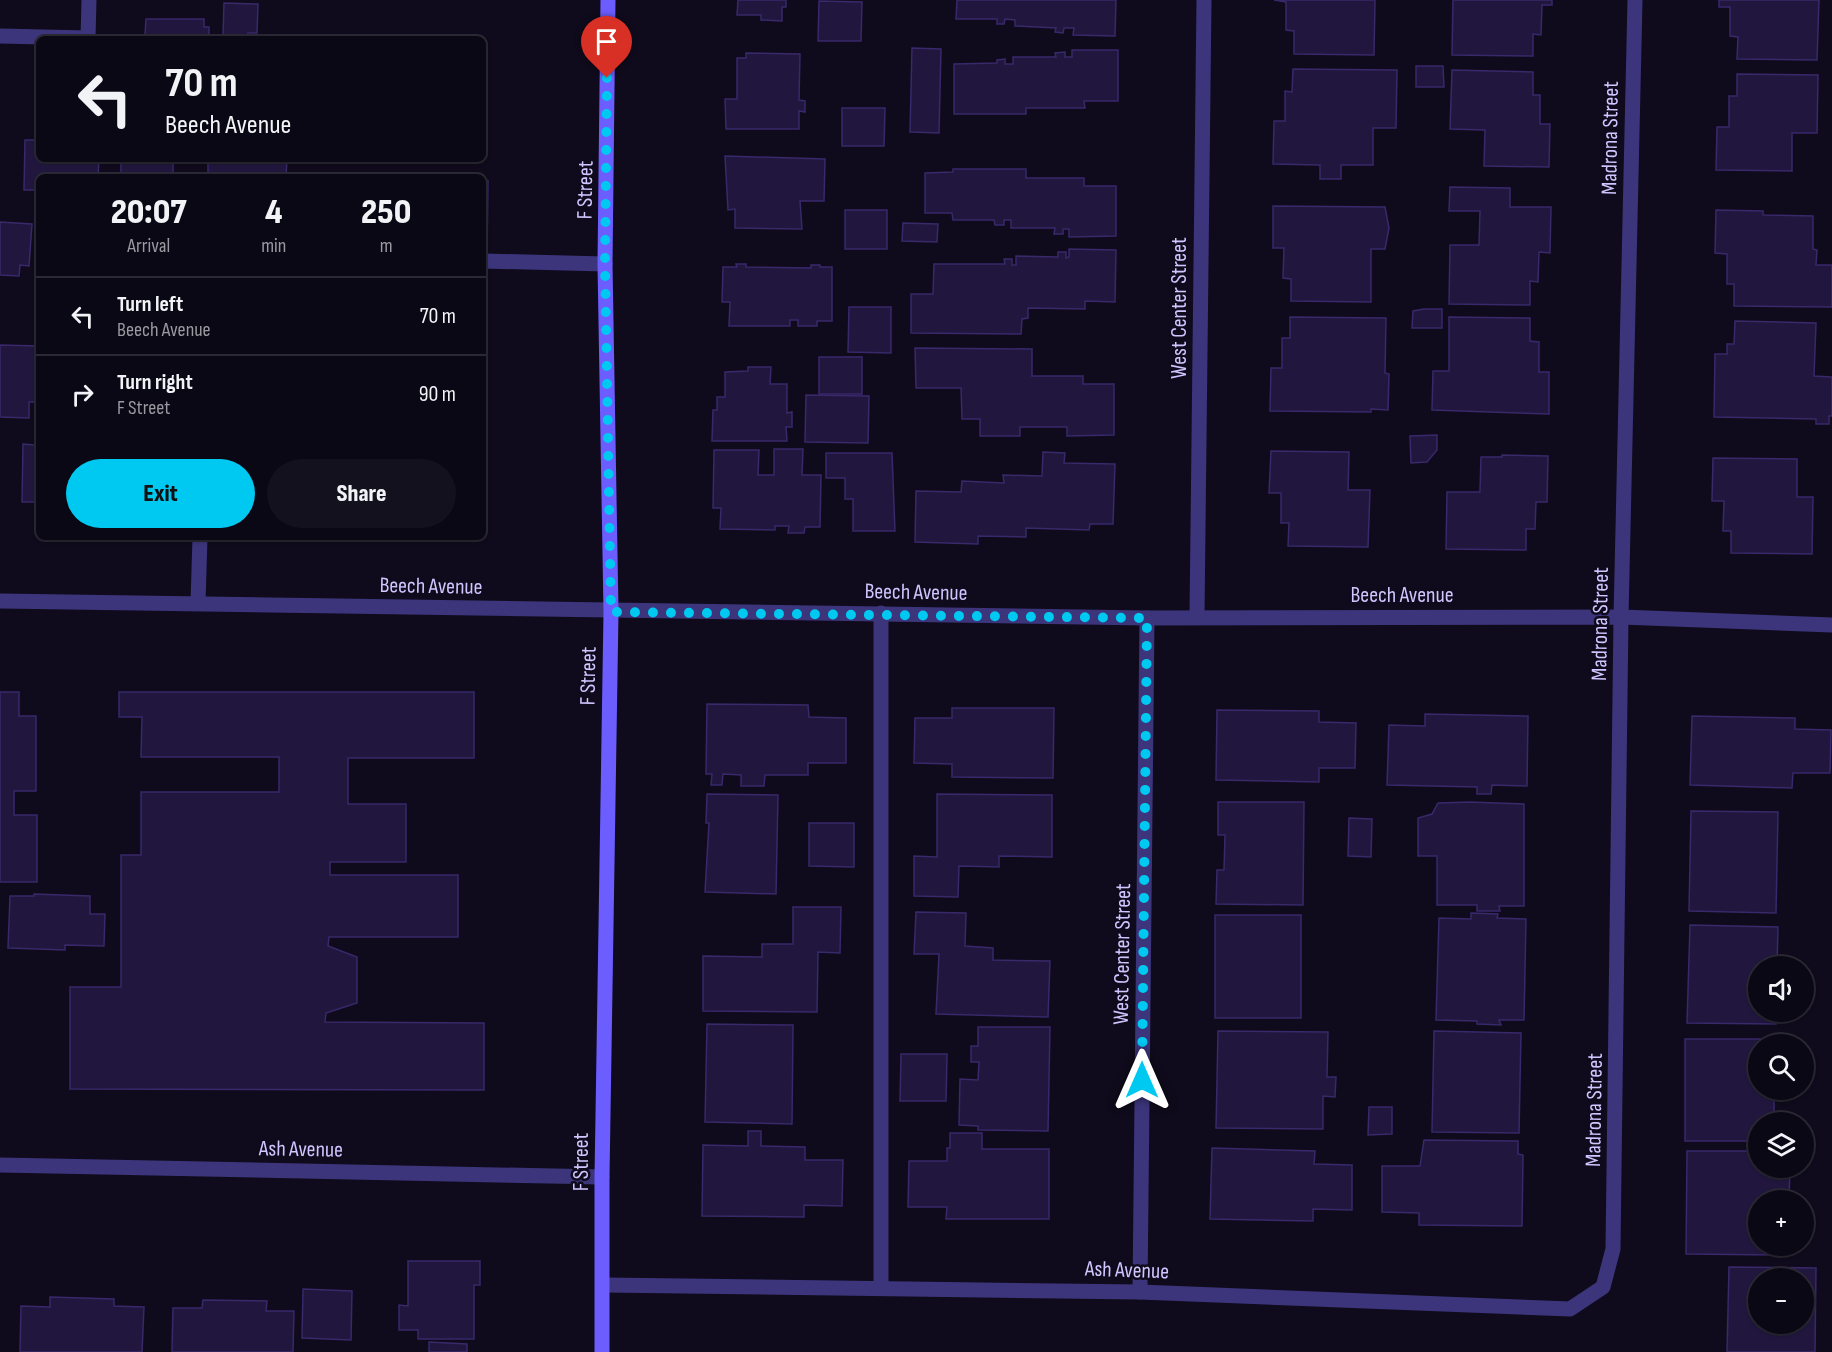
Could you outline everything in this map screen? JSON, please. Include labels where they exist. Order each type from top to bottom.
[{"type":"main road","name":"F Street","points":[[602,1352],[604,1286],[602,1176],[611,612],[605,264],[608,0]]},
{"type":"street","points":[[88,36],[89,0]]},
{"type":"street","name":"West Center Street","points":[[1197,616],[1204,0]]},
{"type":"street","name":"Madrona Street","points":[[1613,1249],[1622,617],[1635,0]]},
{"type":"street","points":[[0,36],[36,37]]},
{"type":"street","points":[[486,261],[605,264]]},
{"type":"street","points":[[198,603],[200,540]]},
{"type":"street","name":"Beech Avenue","points":[[0,601],[611,612],[881,613],[1147,618],[1197,616],[1622,617],[1832,625]]},
{"type":"street","points":[[881,613],[881,1287]]},
{"type":"street","name":"West Center Street","points":[[1140,1292],[1147,618]]},
{"type":"street","name":"Ash Avenue","points":[[0,1166],[602,1176]]},
{"type":"street","name":"Ash Avenue","points":[[604,1286],[881,1287],[1140,1292],[1570,1309],[1603,1287],[1613,1249]]},
{"type":"building","points":[[738,0],[786,0],[786,7],[782,7],[782,21],[761,20],[761,15],[737,15]]},
{"type":"building","points":[[957,0],[1116,0],[1115,36],[1073,35],[1074,28],[1064,28],[1063,33],[1055,32],[1056,28],[1015,26],[1015,20],[1005,19],[1004,24],[997,24],[997,19],[956,19]]},
{"type":"building","points":[[1274,0],[1375,0],[1374,55],[1294,54],[1294,31],[1286,30],[1286,2]]},
{"type":"building","points":[[1453,0],[1552,0],[1552,5],[1542,5],[1541,35],[1533,34],[1533,56],[1452,55]]},
{"type":"building","points":[[1719,0],[1819,0],[1817,60],[1737,59],[1738,37],[1730,36],[1730,7],[1719,7]]},
{"type":"building","points":[[819,1],[862,2],[861,41],[818,41]]},
{"type":"building","points":[[224,3],[258,4],[257,33],[248,33],[247,36],[223,36]]},
{"type":"building","points":[[146,19],[204,19],[204,27],[209,27],[209,36],[142,36],[145,35]]},
{"type":"building","points":[[912,48],[941,49],[939,133],[910,132]]},
{"type":"building","points":[[1072,50],[1118,50],[1118,101],[1084,101],[1085,108],[1026,108],[1026,114],[954,114],[954,64],[997,63],[997,60],[1005,59],[1005,64],[1013,64],[1013,57],[1056,57],[1055,53],[1065,52],[1065,57],[1072,57]]},
{"type":"building","points":[[746,53],[800,54],[799,100],[805,101],[805,112],[799,111],[799,129],[726,129],[725,99],[737,99],[737,58],[746,58]]},
{"type":"building","points":[[1416,66],[1443,66],[1444,87],[1416,87]]},
{"type":"building","points":[[1293,69],[1397,70],[1396,128],[1373,128],[1373,165],[1341,165],[1341,179],[1320,179],[1320,165],[1273,164],[1274,121],[1285,121],[1285,91],[1292,92]]},
{"type":"building","points":[[1452,70],[1533,72],[1533,95],[1540,95],[1540,124],[1550,124],[1549,167],[1484,166],[1485,130],[1450,129]]},
{"type":"building","points":[[1737,74],[1818,75],[1817,133],[1792,133],[1792,171],[1716,170],[1717,127],[1729,127],[1729,96],[1737,96]]},
{"type":"building","points":[[486,86],[487,86],[486,157]]},
{"type":"building","points":[[842,108],[885,108],[884,146],[842,146]]},
{"type":"building","points":[[25,140],[36,140],[36,162],[99,162],[98,174],[36,174],[36,190],[24,190]]},
{"type":"building","points":[[725,156],[825,159],[824,201],[800,201],[802,229],[735,228],[735,209],[728,210]]},
{"type":"building","points":[[121,162],[173,162],[173,174],[121,174]]},
{"type":"building","points":[[208,162],[287,162],[286,174],[208,174]]},
{"type":"building","points":[[953,169],[1026,169],[1026,178],[1084,178],[1084,186],[1116,186],[1116,236],[1069,237],[1069,229],[1063,229],[1063,234],[1054,234],[1055,228],[1011,228],[1011,220],[1004,220],[1004,225],[995,225],[994,220],[953,220],[952,213],[925,213],[925,173],[953,172]]},
{"type":"building","points":[[486,181],[488,181],[487,254]]},
{"type":"building","points":[[1450,187],[1510,188],[1510,207],[1551,207],[1550,253],[1539,252],[1538,282],[1530,281],[1530,305],[1449,304],[1450,245],[1479,245],[1480,211],[1449,211]]},
{"type":"building","points":[[1273,206],[1385,207],[1389,228],[1385,249],[1371,249],[1371,302],[1291,301],[1291,279],[1283,278],[1284,248],[1273,248]]},
{"type":"building","points":[[845,210],[887,210],[887,249],[845,249]]},
{"type":"building","points":[[1716,210],[1763,211],[1763,215],[1813,216],[1813,249],[1817,250],[1816,265],[1832,265],[1832,307],[1734,306],[1734,284],[1727,284],[1727,254],[1715,253]]},
{"type":"building","points":[[0,222],[32,224],[29,266],[20,265],[19,276],[0,275]]},
{"type":"building","points":[[903,223],[938,224],[937,242],[902,241]]},
{"type":"building","points":[[1069,249],[1116,250],[1115,302],[1085,301],[1085,309],[1028,308],[1028,318],[1022,319],[1021,334],[911,333],[911,294],[933,294],[934,264],[1005,264],[1004,259],[1012,259],[1012,265],[1016,265],[1016,256],[1058,257],[1058,252],[1066,252],[1066,258],[1069,257]]},
{"type":"building","points":[[736,264],[746,264],[746,267],[811,268],[811,265],[820,265],[820,267],[832,267],[832,321],[817,321],[817,326],[798,326],[798,320],[790,320],[790,326],[729,326],[730,302],[722,302],[723,267],[737,267]]},
{"type":"building","points":[[849,307],[891,307],[891,353],[848,352]]},
{"type":"building","points":[[1442,309],[1442,328],[1412,328],[1413,311]]},
{"type":"building","points":[[1290,317],[1386,318],[1385,373],[1389,374],[1388,410],[1371,409],[1371,412],[1270,411],[1271,368],[1282,368],[1282,338],[1290,338]]},
{"type":"building","points":[[1449,317],[1530,318],[1530,341],[1539,342],[1539,372],[1549,372],[1549,414],[1432,410],[1433,371],[1449,371]]},
{"type":"building","points":[[1735,321],[1816,323],[1814,376],[1832,377],[1832,416],[1829,416],[1829,424],[1816,424],[1816,419],[1714,417],[1715,354],[1727,354],[1727,344],[1734,344]]},
{"type":"building","points":[[0,345],[36,346],[36,402],[29,402],[29,418],[0,417]]},
{"type":"building","points":[[915,348],[1032,349],[1032,376],[1083,376],[1083,384],[1114,384],[1114,435],[1067,436],[1067,427],[1020,427],[1020,436],[980,436],[980,419],[962,419],[961,388],[916,388]]},
{"type":"building","points":[[819,357],[862,357],[862,394],[819,394]]},
{"type":"building","points":[[748,367],[771,367],[770,384],[787,384],[787,413],[792,412],[792,427],[786,427],[787,441],[712,441],[713,410],[717,410],[717,397],[725,397],[725,372],[748,371]]},
{"type":"building","points":[[806,395],[869,396],[868,443],[805,442]]},
{"type":"building","points":[[1437,435],[1437,450],[1427,462],[1411,463],[1410,436]]},
{"type":"building","points":[[36,441],[36,502],[22,502],[23,444],[35,445]]},
{"type":"building","points":[[774,449],[803,449],[802,475],[821,475],[820,527],[805,527],[804,533],[788,533],[789,526],[775,526],[775,530],[720,529],[721,508],[713,508],[714,450],[759,450],[758,475],[774,475]]},
{"type":"building","points":[[1271,451],[1349,452],[1348,490],[1370,490],[1368,547],[1288,546],[1289,523],[1281,523],[1281,493],[1269,493]]},
{"type":"building","points":[[1043,452],[1065,453],[1064,463],[1115,464],[1113,524],[1090,524],[1089,530],[1026,528],[1026,537],[978,536],[978,544],[915,542],[916,491],[961,492],[962,481],[1004,483],[1003,475],[1042,476]]},
{"type":"building","points":[[826,453],[892,453],[895,531],[853,531],[853,499],[845,499],[845,478],[826,478]]},
{"type":"building","points":[[1502,455],[1548,456],[1547,502],[1536,502],[1535,529],[1526,529],[1526,550],[1446,549],[1447,492],[1480,492],[1481,457],[1502,457]]},
{"type":"building","points":[[1713,458],[1797,459],[1797,497],[1813,497],[1812,554],[1731,553],[1731,531],[1723,531],[1724,501],[1712,501]]},
{"type":"building","points":[[0,692],[19,692],[19,716],[36,716],[36,791],[14,791],[14,815],[37,815],[37,882],[0,882]]},
{"type":"building","points":[[119,692],[474,692],[474,758],[348,758],[348,804],[406,804],[406,862],[330,862],[330,875],[458,875],[458,937],[329,937],[328,946],[357,957],[357,1003],[326,1013],[325,1022],[484,1023],[484,1090],[70,1089],[70,987],[121,987],[121,855],[141,855],[141,792],[279,792],[279,757],[141,757],[142,717],[119,717]]},
{"type":"building","points":[[707,704],[808,705],[809,717],[846,718],[846,763],[808,763],[808,775],[765,775],[764,786],[741,786],[741,775],[723,774],[722,785],[711,785],[712,774],[706,774]]},
{"type":"building","points":[[952,708],[1054,708],[1053,778],[952,777],[952,764],[914,763],[915,718],[952,718]]},
{"type":"building","points":[[1217,710],[1319,711],[1319,722],[1356,723],[1355,768],[1319,768],[1319,782],[1216,780]]},
{"type":"building","points":[[1425,714],[1528,716],[1527,786],[1492,785],[1491,794],[1477,794],[1477,787],[1387,785],[1389,725],[1425,726]]},
{"type":"building","points":[[1692,716],[1795,718],[1795,729],[1831,730],[1830,773],[1793,773],[1792,788],[1690,785]]},
{"type":"building","points":[[707,794],[778,795],[776,894],[705,892],[709,823],[706,823]]},
{"type":"building","points":[[937,794],[1052,795],[1052,857],[999,856],[999,867],[959,866],[958,897],[914,896],[914,856],[937,857]]},
{"type":"building","points":[[1218,802],[1304,802],[1303,905],[1216,904],[1217,870],[1224,870],[1225,835],[1218,835]]},
{"type":"building","points":[[1438,803],[1524,804],[1524,906],[1499,906],[1500,911],[1477,911],[1477,905],[1437,905],[1437,856],[1418,856],[1418,818],[1432,814]]},
{"type":"building","points":[[1691,811],[1778,812],[1776,913],[1689,911]]},
{"type":"building","points":[[1349,818],[1372,819],[1371,857],[1348,856]]},
{"type":"building","points":[[809,823],[854,823],[854,867],[809,866]]},
{"type":"building","points":[[34,894],[90,896],[90,914],[105,914],[104,946],[65,945],[65,950],[8,948],[10,896],[34,896]]},
{"type":"building","points":[[793,907],[841,907],[840,953],[818,952],[817,1012],[703,1011],[703,956],[762,957],[762,944],[793,944]]},
{"type":"building","points":[[916,912],[966,913],[965,946],[993,948],[993,960],[1050,961],[1048,1017],[936,1014],[939,954],[914,954]]},
{"type":"building","points":[[1471,913],[1498,914],[1497,918],[1526,919],[1524,1020],[1499,1020],[1501,1025],[1477,1024],[1477,1021],[1436,1020],[1439,918],[1471,919]]},
{"type":"building","points":[[1215,915],[1301,915],[1301,1018],[1215,1018]]},
{"type":"building","points":[[1690,925],[1778,927],[1777,956],[1748,956],[1748,1022],[1776,1022],[1776,1024],[1687,1023]]},
{"type":"building","points":[[707,1024],[793,1025],[792,1124],[705,1122]]},
{"type":"building","points":[[978,1027],[1050,1027],[1048,1131],[978,1130],[978,1126],[959,1125],[960,1079],[978,1080],[979,1062],[971,1062],[971,1046],[978,1046]]},
{"type":"building","points":[[1218,1031],[1328,1032],[1327,1077],[1336,1077],[1335,1097],[1323,1096],[1323,1129],[1216,1128]]},
{"type":"building","points":[[1434,1031],[1521,1033],[1519,1133],[1432,1132]]},
{"type":"building","points":[[1685,1039],[1748,1039],[1748,1100],[1774,1100],[1774,1112],[1748,1112],[1748,1141],[1685,1141]]},
{"type":"building","points":[[901,1054],[947,1054],[946,1101],[900,1101]]},
{"type":"building","points":[[1369,1107],[1392,1107],[1392,1134],[1368,1135]]},
{"type":"building","points":[[748,1131],[761,1131],[761,1146],[805,1147],[805,1160],[843,1160],[842,1206],[804,1205],[804,1217],[702,1216],[703,1145],[748,1146]]},
{"type":"building","points":[[950,1133],[982,1133],[982,1149],[1049,1149],[1049,1219],[946,1219],[947,1207],[908,1207],[909,1161],[947,1161]]},
{"type":"building","points":[[1424,1140],[1518,1141],[1518,1154],[1523,1155],[1522,1226],[1419,1225],[1419,1213],[1382,1212],[1382,1166],[1420,1166]]},
{"type":"building","points":[[1212,1148],[1315,1151],[1314,1164],[1352,1165],[1352,1210],[1313,1209],[1313,1221],[1210,1219]]},
{"type":"building","points":[[1687,1151],[1748,1151],[1748,1178],[1790,1178],[1789,1190],[1748,1190],[1748,1255],[1686,1254]]},
{"type":"building","points":[[408,1261],[480,1261],[480,1285],[474,1285],[474,1339],[418,1339],[418,1330],[399,1330],[399,1305],[408,1306]]},
{"type":"building","points":[[1729,1267],[1816,1268],[1815,1352],[1727,1352]]},
{"type":"building","points":[[303,1289],[352,1291],[351,1340],[302,1338]]},
{"type":"building","points":[[50,1297],[114,1299],[114,1306],[144,1307],[142,1352],[20,1352],[21,1306],[50,1307]]},
{"type":"building","points":[[203,1300],[267,1301],[266,1311],[294,1311],[293,1352],[172,1352],[173,1308],[202,1308]]},
{"type":"building","points":[[429,1342],[467,1344],[467,1352],[429,1352]]},
{"type":"route","points":[[607,78],[605,264],[611,612],[881,613],[1147,618],[1142,1080]]}]
